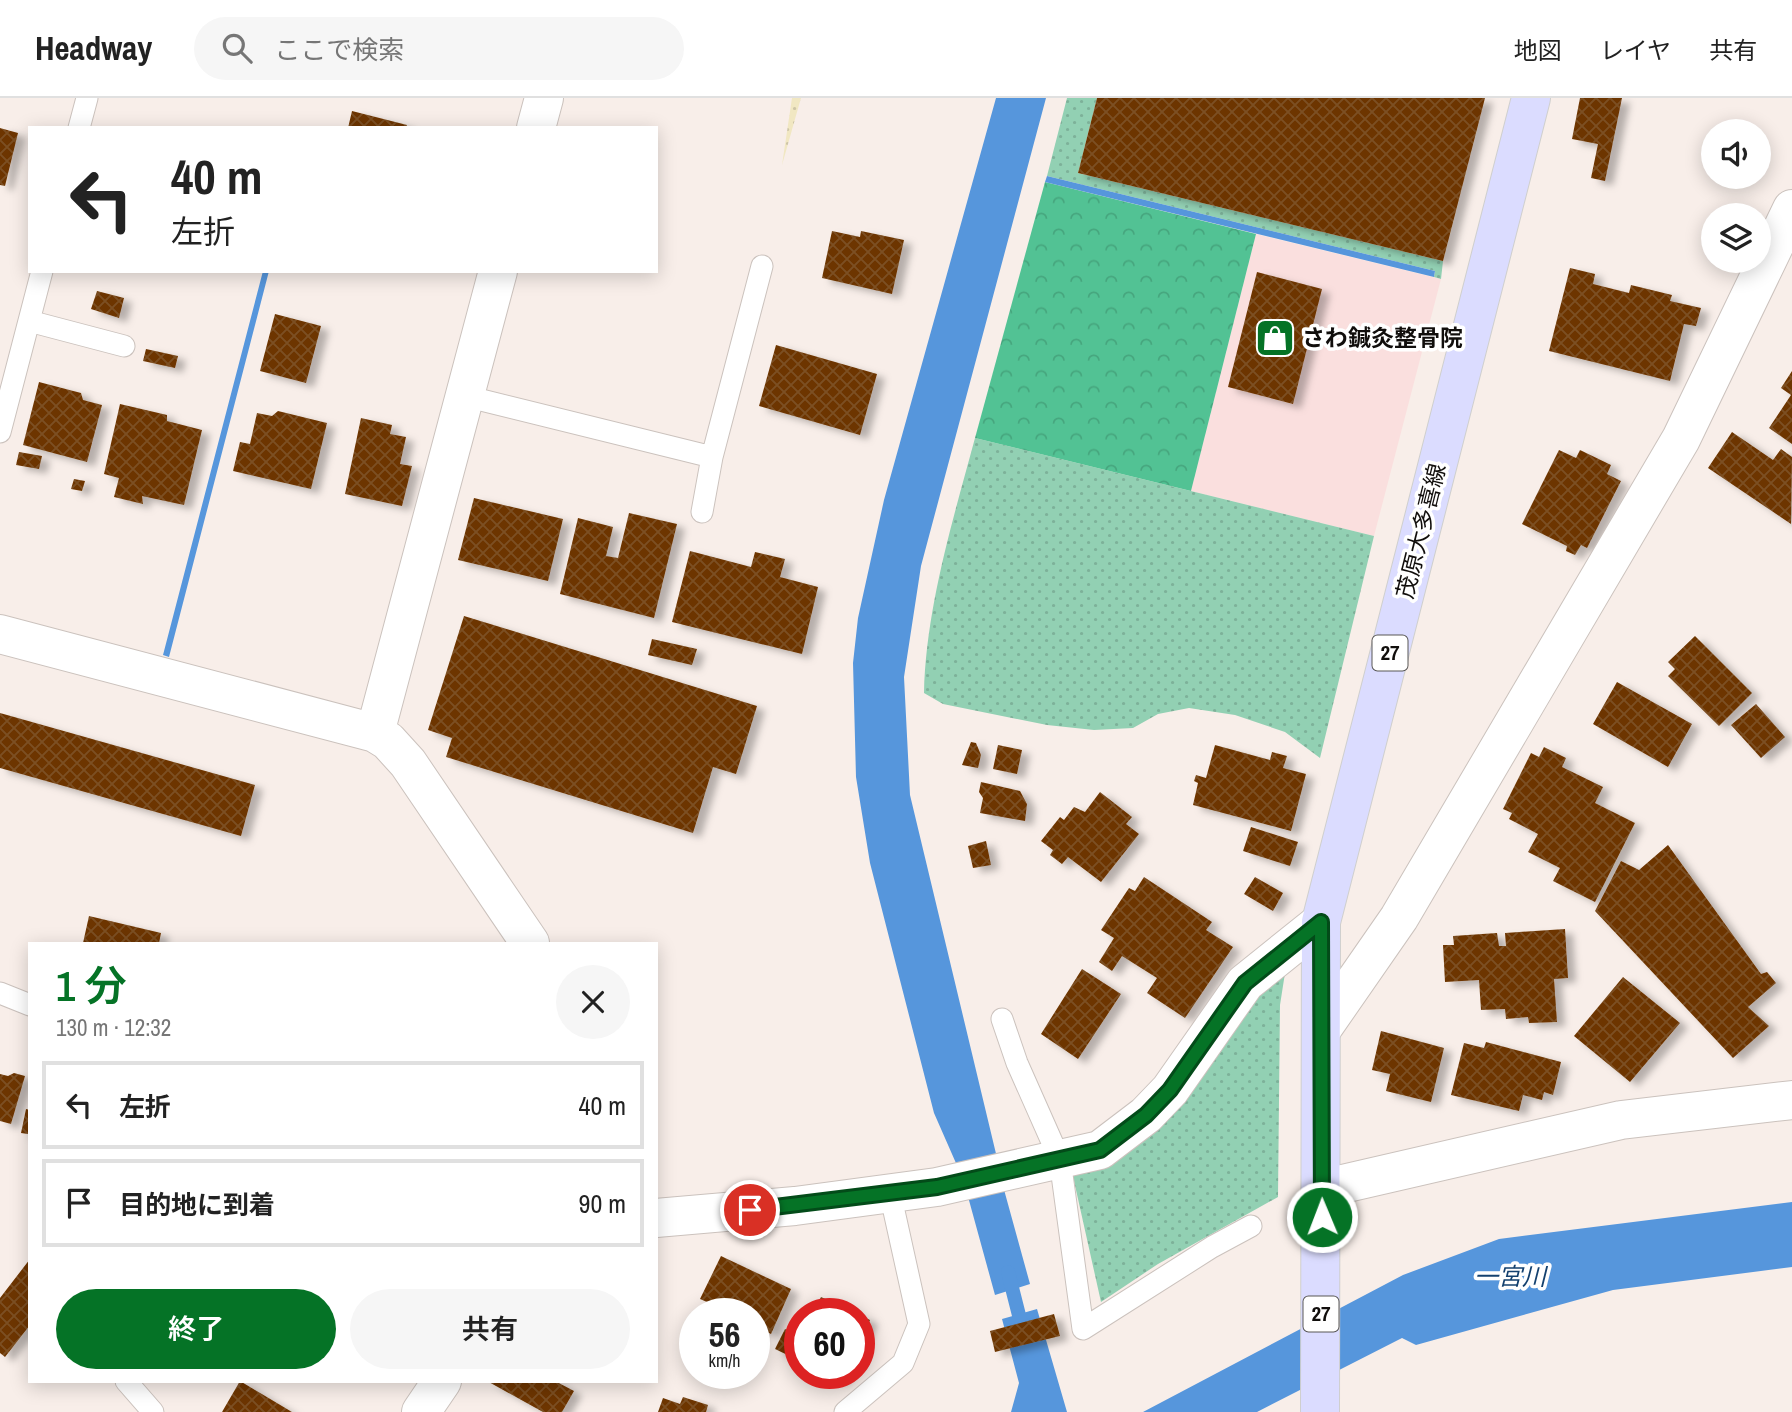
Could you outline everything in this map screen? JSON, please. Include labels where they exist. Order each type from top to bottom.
[{"type":"main road","name":"茂原大多喜線","points":[[1322,1203],[1321,922],[1531,98]]},
{"type":"main road","name":"27","points":[[1320,1412],[1322,1203]]},
{"type":"street","points":[[1322,1029],[1399,918],[1681,439],[1792,209]]},
{"type":"street","points":[[375,733],[497,273]]},
{"type":"street","points":[[0,634],[375,733],[388,741],[408,763],[529,942]]},
{"type":"street","points":[[658,1218],[795,1206],[937,1187],[1100,1150],[1146,1115],[1170,1090],[1245,983],[1321,922]]},
{"type":"street","points":[[1322,1203],[1621,1120],[1792,1100]]},
{"type":"street","points":[[421,1412],[441,1383]]},
{"type":"lane","points":[[80,126],[87,98]]},
{"type":"lane","points":[[702,512],[712,457],[762,266]]},
{"type":"lane","points":[[0,432],[41,273]]},
{"type":"lane","points":[[29,321],[124,346]]},
{"type":"lane","points":[[465,396],[712,457]]},
{"type":"lane","points":[[0,993],[28,1004]]},
{"type":"lane","points":[[1002,1019],[1017,1063],[1060,1160],[1083,1329],[1212,1247],[1251,1226]]},
{"type":"lane","points":[[845,1412],[903,1363],[919,1324],[890,1193]]},
{"type":"lane","points":[[128,1383],[153,1412]]},
{"type":"shaded area","points":[[1256,234],[1441,279],[1374,536],[1191,491]]},
{"type":"green space","points":[[1067,98],[1097,98],[1078,173],[1443,261],[1441,279],[1434,277],[1435,271],[1047,176]]},
{"type":"green space","points":[[1045,182],[1256,234],[1191,491],[975,438]]},
{"type":"green space","points":[[975,438],[1374,536],[1320,758],[1285,732],[1235,715],[1189,708],[1158,714],[1133,728],[1094,730],[1047,725],[943,704],[924,693],[935,596]]},
{"type":"green space","points":[[1285,973],[1280,1005],[1278,1197],[1158,1264],[1101,1302],[1072,1172],[1258,985]]},
{"type":"sand","points":[[792,98],[801,98],[782,165]]},
{"type":"water","points":[[996,98],[1046,98],[921,566],[904,677],[910,795],[998,1162],[959,1170],[934,1113],[870,863],[856,777],[853,663],[858,618],[884,500]]},
{"type":"water","points":[[1047,176],[1435,271],[1434,277],[1045,182]]},
{"type":"water","points":[[262,273],[268,273],[169,657],[163,655]]},
{"type":"water","points":[[1003,1186],[1030,1284],[995,1295],[967,1193]]},
{"type":"water","name":"一宮川","points":[[1792,1202],[1792,1267],[1613,1290],[1416,1345],[1402,1338],[1257,1412],[1143,1412],[1403,1275],[1499,1239]]},
{"type":"water","points":[[1037,1309],[1067,1412],[1011,1412],[1019,1383],[1002,1319]]},
{"type":"building","points":[[1097,98],[1485,98],[1443,261],[1078,173]]},
{"type":"building","points":[[1580,98],[1622,98],[1605,181],[1591,178],[1598,144],[1572,139]]},
{"type":"building","points":[[352,111],[407,125],[407,126],[348,126]]},
{"type":"building","points":[[0,128],[18,133],[5,186],[0,185]]},
{"type":"building","points":[[832,231],[860,237],[861,231],[904,240],[892,294],[822,278]]},
{"type":"building","points":[[1570,268],[1595,274],[1593,284],[1629,293],[1631,285],[1672,295],[1670,301],[1701,308],[1696,326],[1684,324],[1670,381],[1549,351]]},
{"type":"building","points":[[1257,272],[1322,289],[1293,404],[1228,387]]},
{"type":"building","points":[[97,291],[124,298],[119,318],[91,309]]},
{"type":"building","points":[[275,314],[321,326],[306,383],[260,371]]},
{"type":"building","points":[[776,345],[877,374],[860,435],[759,406]]},
{"type":"building","points":[[146,349],[178,356],[175,368],[143,361]]},
{"type":"building","points":[[1792,371],[1792,444],[1769,428],[1791,395],[1781,388]]},
{"type":"building","points":[[39,382],[81,393],[83,400],[102,405],[87,462],[23,445]]},
{"type":"building","points":[[120,404],[167,415],[167,421],[202,430],[184,505],[142,496],[143,504],[114,497],[119,478],[104,474]]},
{"type":"building","points":[[278,411],[327,423],[311,489],[233,471],[240,442],[250,444],[257,413],[272,416]]},
{"type":"building","points":[[361,418],[392,425],[390,434],[406,437],[400,464],[412,466],[402,506],[345,494]]},
{"type":"building","points":[[1732,432],[1773,460],[1781,449],[1792,457],[1791,524],[1708,468]]},
{"type":"building","points":[[1559,450],[1576,458],[1580,450],[1611,465],[1607,474],[1621,481],[1587,548],[1581,545],[1575,555],[1566,551],[1567,546],[1522,524]]},
{"type":"building","points":[[19,452],[42,456],[39,469],[16,465]]},
{"type":"building","points":[[74,479],[85,481],[82,491],[71,489]]},
{"type":"building","points":[[474,498],[563,519],[548,581],[458,560]]},
{"type":"building","points":[[629,513],[677,524],[654,618],[560,594],[578,518],[613,527],[606,556],[618,558]]},
{"type":"building","points":[[690,551],[751,567],[755,552],[785,559],[780,577],[818,587],[802,654],[672,622]]},
{"type":"building","points":[[464,616],[757,706],[736,774],[713,767],[693,833],[446,757],[452,738],[428,730]]},
{"type":"building","points":[[1695,636],[1752,693],[1719,726],[1668,676],[1675,669],[1668,662]]},
{"type":"building","points":[[652,639],[697,649],[692,665],[648,655]]},
{"type":"building","points":[[1617,682],[1692,724],[1668,767],[1593,724]]},
{"type":"building","points":[[1756,704],[1785,737],[1761,758],[1731,725]]},
{"type":"building","points":[[0,713],[255,785],[241,836],[0,768]]},
{"type":"building","points":[[971,742],[976,743],[981,755],[978,768],[962,765]]},
{"type":"building","points":[[998,745],[1022,750],[1017,774],[993,769]]},
{"type":"building","points":[[1215,745],[1270,760],[1272,752],[1287,756],[1283,768],[1306,774],[1291,831],[1193,805],[1198,783],[1194,781],[1196,775],[1206,778]]},
{"type":"building","points":[[1544,747],[1566,758],[1562,767],[1603,787],[1595,803],[1635,823],[1595,902],[1553,881],[1560,868],[1528,852],[1538,834],[1509,819],[1512,813],[1503,809],[1531,753],[1539,757]]},
{"type":"building","points":[[981,782],[1020,791],[1027,804],[1025,821],[980,813],[983,798],[979,792]]},
{"type":"building","points":[[1100,792],[1132,817],[1126,824],[1139,834],[1101,882],[1068,857],[1062,864],[1050,855],[1053,850],[1041,841],[1060,817],[1064,820],[1074,807],[1085,812]]},
{"type":"building","points":[[1251,827],[1298,842],[1290,866],[1243,851]]},
{"type":"building","points":[[986,841],[991,865],[973,868],[968,846]]},
{"type":"building","points":[[1668,845],[1761,974],[1767,972],[1776,983],[1748,1007],[1769,1026],[1733,1058],[1595,911],[1621,861],[1639,870]]},
{"type":"building","points":[[1144,877],[1212,922],[1206,930],[1233,947],[1185,1018],[1147,993],[1157,978],[1122,956],[1112,971],[1099,962],[1114,938],[1101,930],[1129,888],[1135,891]]},
{"type":"building","points":[[1255,877],[1283,893],[1273,911],[1244,894]]},
{"type":"building","points":[[89,916],[161,933],[159,942],[83,942]]},
{"type":"building","points":[[1565,929],[1568,978],[1554,979],[1557,1022],[1529,1023],[1528,1017],[1506,1019],[1505,1009],[1481,1010],[1479,980],[1445,982],[1443,945],[1454,945],[1453,936],[1497,933],[1499,946],[1506,946],[1505,933]]},
{"type":"building","points":[[1082,969],[1121,994],[1078,1059],[1041,1034]]},
{"type":"building","points":[[1623,977],[1680,1023],[1630,1082],[1574,1036]]},
{"type":"building","points":[[1381,1031],[1444,1048],[1431,1102],[1386,1091],[1390,1074],[1372,1070]]},
{"type":"building","points":[[1486,1042],[1561,1062],[1553,1095],[1544,1092],[1542,1100],[1523,1095],[1519,1111],[1451,1095],[1464,1043],[1484,1048]]},
{"type":"building","points":[[14,1073],[25,1076],[11,1124],[0,1121],[0,1074],[8,1076]]},
{"type":"building","points":[[26,1109],[28,1110],[28,1134],[21,1133]]},
{"type":"building","points":[[721,1256],[791,1289],[787,1298],[784,1298],[784,1305],[771,1334],[770,1298],[700,1298]]},
{"type":"building","points":[[28,1262],[28,1328],[5,1357],[0,1353],[0,1298]]},
{"type":"building","points":[[1054,1314],[1060,1336],[995,1352],[990,1331]]},
{"type":"building","points":[[784,1331],[784,1353],[775,1349]]},
{"type":"building","points":[[239,1383],[243,1383],[292,1412],[222,1412]]},
{"type":"building","points":[[491,1383],[559,1383],[574,1391],[562,1412],[543,1412]]},
{"type":"building","points":[[683,1397],[708,1405],[706,1412],[658,1412],[663,1398],[680,1404]]},
{"type":"waterway","points":[[1008,1272],[1023,1331]]},
{"type":"place","name":"さわ鍼灸整骨院","points":[[1275,338]]},
{"type":"route","points":[[750,1210],[937,1187],[1100,1150],[1146,1115],[1170,1090],[1245,983],[1321,922],[1322,1217]]}]
